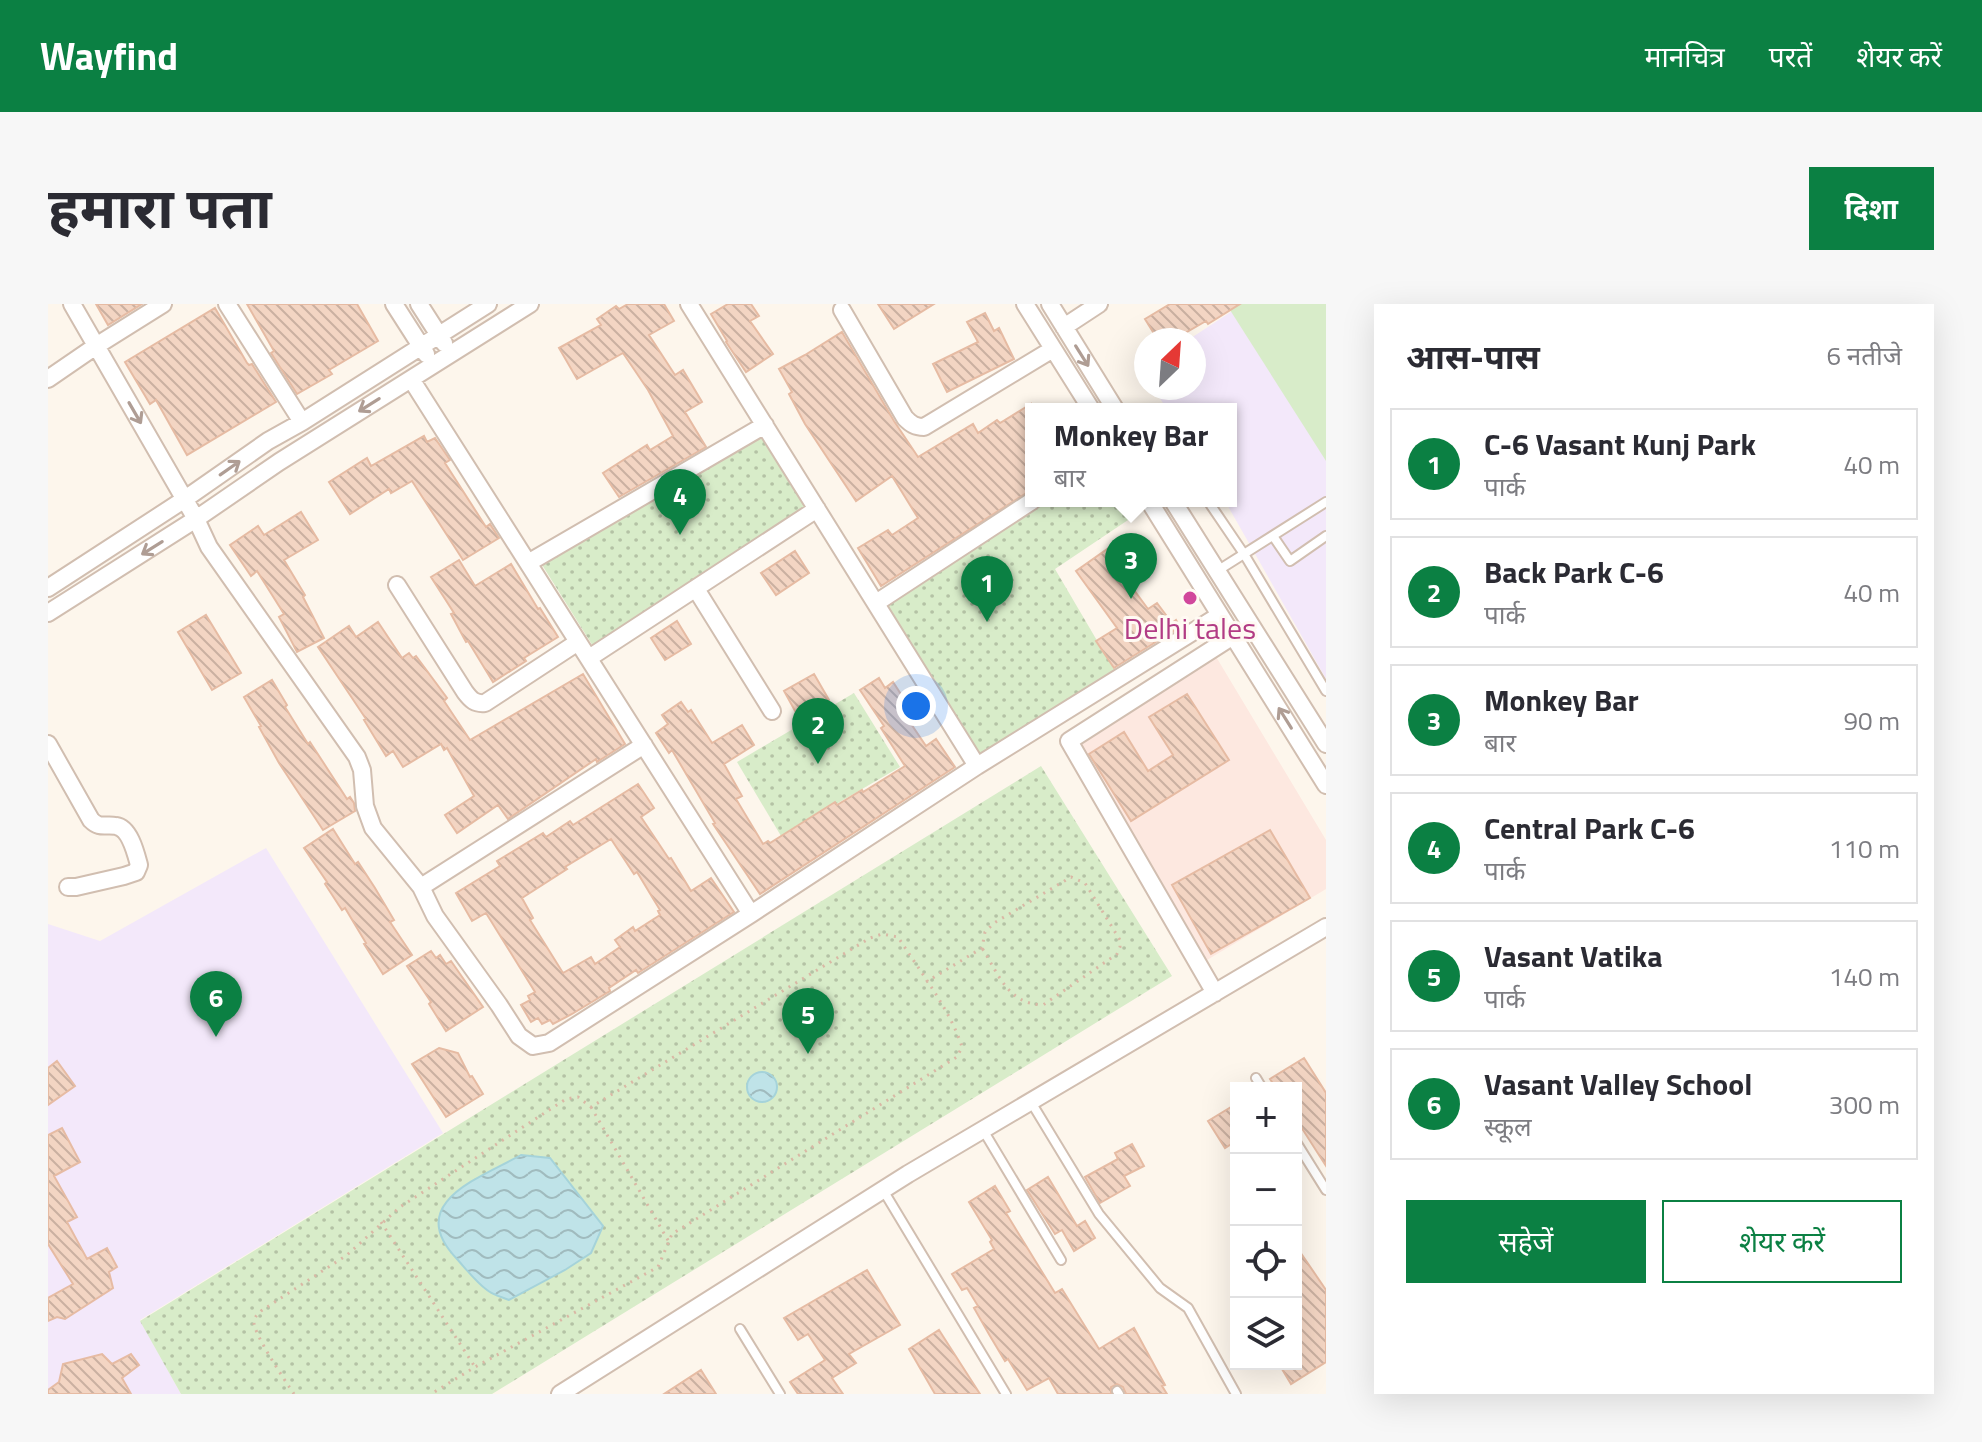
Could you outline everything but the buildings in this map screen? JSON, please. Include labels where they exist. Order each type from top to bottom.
[{"type":"street","points":[[72,304],[185,499],[209,547],[357,757],[362,770],[365,806],[373,828],[421,887],[456,948],[519,1036],[533,1046],[549,1043],[977,766],[1220,615]]},
{"type":"street","points":[[48,379],[163,304]]},
{"type":"street","points":[[227,304],[302,422]]},
{"type":"street","points":[[394,304],[433,365]]},
{"type":"street","points":[[419,304],[451,354]]},
{"type":"street","points":[[488,304],[268,441],[185,499],[48,587],[54,610],[279,462],[530,304]]},
{"type":"street","points":[[689,304],[977,766]]},
{"type":"street","points":[[1025,304],[1087,403]]},
{"type":"street","points":[[1050,304],[1111,403]]},
{"type":"street","points":[[1064,327],[1099,304]]},
{"type":"street","points":[[842,310],[905,418],[918,427],[924,427],[1053,349]]},
{"type":"street","points":[[411,379],[751,914]]},
{"type":"street","points":[[528,563],[765,425]]},
{"type":"street","points":[[876,603],[1025,506]]},
{"type":"street","points":[[1153,507],[1326,785]]},
{"type":"street","points":[[1177,507],[1326,744]]},
{"type":"street","points":[[589,658],[817,509]]},
{"type":"street","points":[[397,585],[465,692],[477,704],[485,703],[578,642]]},
{"type":"street","points":[[696,589],[772,711]]},
{"type":"street","points":[[1215,993],[1069,741],[1233,636]]},
{"type":"street","points":[[48,744],[91,820],[97,826],[115,825],[123,829],[139,865],[136,872],[124,876],[68,887]]},
{"type":"street","points":[[421,887],[644,745]]},
{"type":"street","points":[[560,1394],[883,1190],[1326,927]]},
{"type":"lane","points":[[1217,571],[1326,502]]},
{"type":"lane","points":[[1212,507],[1244,554],[1326,691]]},
{"type":"lane","points":[[1273,536],[1290,561],[1326,536]]},
{"type":"lane","points":[[1256,1078],[1258,1082]]},
{"type":"lane","points":[[1031,1102],[1099,1214],[1160,1288],[1188,1308],[1236,1394]]},
{"type":"lane","points":[[983,1130],[1061,1260]]},
{"type":"lane","points":[[1302,1152],[1326,1190]]},
{"type":"lane","points":[[883,1190],[1006,1394]]},
{"type":"lane","points":[[740,1329],[780,1394]]},
{"type":"path","points":[[926,982],[982,948],[985,932],[994,923],[1071,877],[1085,883],[1120,940],[1117,954],[1043,1005],[1020,1001],[1012,995],[982,948]]},
{"type":"path","points":[[431,1394],[658,1267],[672,1234],[957,1057],[962,1047],[898,937],[882,934],[845,952],[591,1107]]},
{"type":"path","points":[[294,1394],[258,1334],[255,1317],[347,1255],[400,1207],[566,1099],[578,1097],[591,1107],[669,1242]]},
{"type":"path","points":[[381,1222],[475,1367]]},
{"type":"shaded area","points":[[1243,304],[1326,304],[1326,679],[1228,507],[1237,507],[1237,403],[1163,403],[1161,400],[1206,400],[1206,328]]},
{"type":"shaded area","points":[[1215,655],[1326,840],[1326,889],[1207,960],[1074,738]]},
{"type":"shaded area","points":[[266,848],[443,1133],[140,1320],[181,1394],[48,1394],[48,924],[100,941]]},
{"type":"green space","points":[[1240,304],[1326,304],[1326,461],[1230,310]]},
{"type":"green space","points":[[765,425],[817,509],[596,651],[539,560]]},
{"type":"green space","points":[[1025,506],[1125,507],[1131,518],[1055,569],[1119,678],[983,762],[876,603]]},
{"type":"green space","points":[[854,693],[900,767],[781,836],[737,762]]},
{"type":"green space","points":[[1041,766],[1172,976],[492,1394],[181,1394],[140,1321]]},
{"type":"water","points":[[762,1072],[773,1076],[777,1087],[773,1098],[762,1102],[751,1098],[747,1087],[751,1076]]},
{"type":"water","points":[[521,1155],[550,1158],[603,1226],[591,1253],[509,1300],[489,1292],[471,1275],[443,1239],[438,1222],[443,1208],[453,1195],[468,1183]]},
{"type":"place","name":"Central Park C-6","points":[[680,535]]},
{"type":"place","name":"Delhi tales","points":[[1190,598]]},
{"type":"place","name":"Monkey Bar","points":[[1131,599]]},
{"type":"place","name":"C-6 Vasant Kunj Park","points":[[987,622]]},
{"type":"place","name":"Back Park C-6","points":[[818,764]]},
{"type":"place","name":"Vasant Valley School","points":[[216,1037]]},
{"type":"place","name":"Vasant Vatika","points":[[808,1054]]}]
